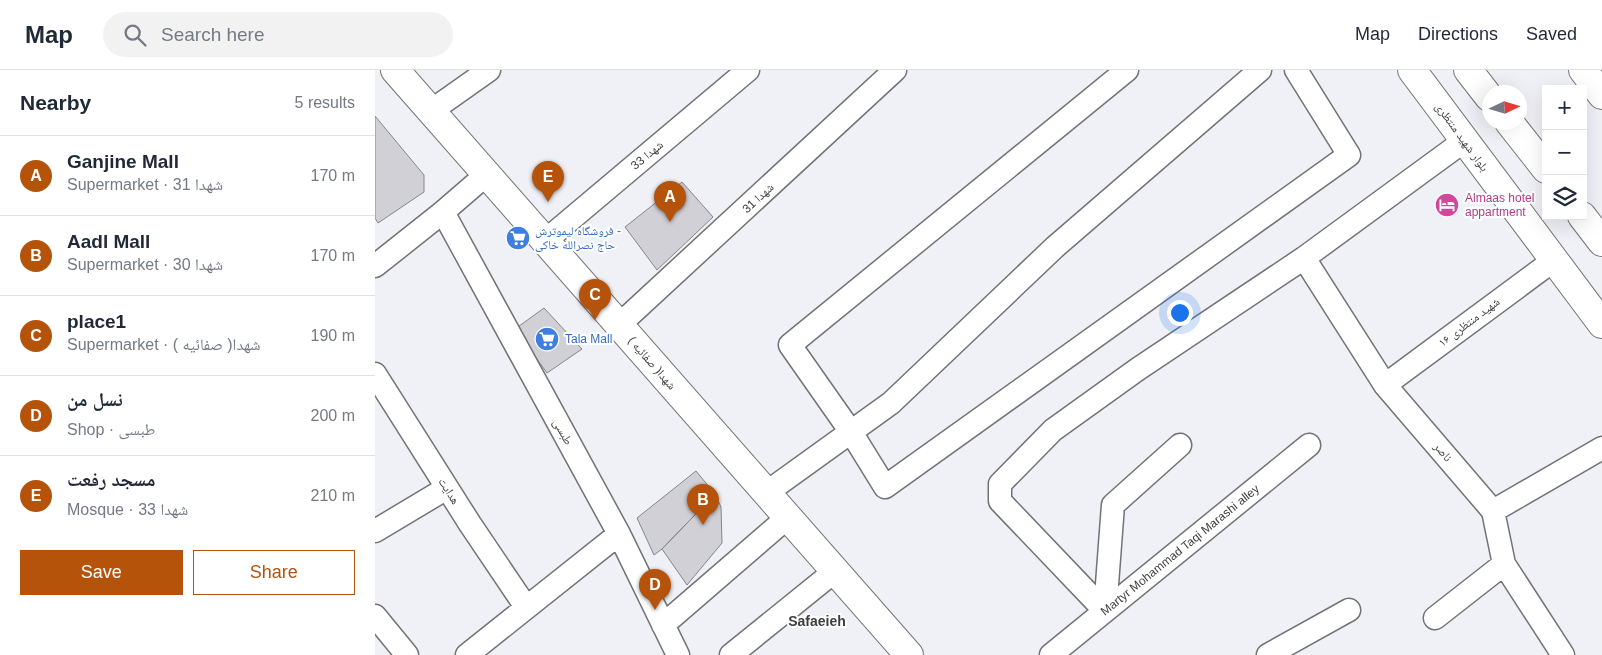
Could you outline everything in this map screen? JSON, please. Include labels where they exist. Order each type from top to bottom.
[{"type":"main road","name":"شهدا( صفائیه )","points":[[395,70],[909,655]]},
{"type":"main road","name":"بلوار شهید منتظری","points":[[1412,70],[1602,324]]},
{"type":"main road","points":[[1469,70],[1482,88]]},
{"type":"main road","points":[[1583,70],[1602,95]]},
{"type":"main road","points":[[1515,130],[1542,164]]},
{"type":"main road","points":[[1585,220],[1602,242]]},
{"type":"street","points":[[431,111],[489,70]]},
{"type":"street","name":"شهدا 33","points":[[545,241],[748,70]]},
{"type":"street","name":"شهدا 31","points":[[619,325],[895,70]]},
{"type":"street","points":[[1127,70],[791,345],[851,432],[885,487],[1349,155],[1296,70]]},
{"type":"street","points":[[766,493],[891,403],[1055,247],[1260,70]]},
{"type":"street","points":[[1105,611],[1000,502],[1000,484],[1053,430],[1138,369],[1304,258],[1464,141]]},
{"type":"street","points":[[375,266],[487,174]]},
{"type":"street","name":"طبسی","points":[[443,212],[619,534],[678,655]]},
{"type":"street","name":"ناصر","points":[[1304,258],[1385,385],[1493,511],[1504,564],[1563,655]]},
{"type":"street","name":"شهید منتظری ۱۶","points":[[1385,385],[1554,260]]},
{"type":"street","name":"هدایت","points":[[375,375],[526,608]]},
{"type":"street","points":[[1105,611],[1113,505],[1181,445]]},
{"type":"street","name":"Martyr Mohammad Taqi Marashi alley","points":[[1051,655],[1309,445]]},
{"type":"street","points":[[1493,511],[1602,448]]},
{"type":"street","points":[[375,531],[447,488]]},
{"type":"street","points":[[663,625],[787,517]]},
{"type":"street","points":[[467,655],[619,534]]},
{"type":"street","points":[[1435,618],[1504,564]]},
{"type":"street","points":[[743,651],[835,572]]},
{"type":"street","points":[[1268,655],[1296,648],[1349,610]]},
{"type":"street","points":[[376,619],[407,655]]},
{"type":"building","points":[[375,116],[424,175],[424,192],[378,223],[375,218]]},
{"type":"building","points":[[682,182],[713,217],[657,270],[625,227]]},
{"type":"building","name":"Tala Mall","points":[[544,308],[582,349],[547,373],[515,329]]},
{"type":"building","points":[[696,471],[715,494],[654,555],[637,518]]},
{"type":"building","points":[[715,494],[721,507],[722,543],[687,585],[662,549]]},
{"type":"place","name":"مسجد رفعت","points":[[548,202]]},
{"type":"place","name":"Almaas hotel appartment","points":[[1447,205]]},
{"type":"place","name":"Ganjine Mall","points":[[670,222]]},
{"type":"place","name":"فروشگاه لیموترش - حاج نصرالله خاکی","points":[[518,238]]},
{"type":"place","name":"place1","points":[[595,320]]},
{"type":"place","name":"Tala Mall","points":[[547,339]]},
{"type":"place","name":"Aadl Mall","points":[[703,525]]},
{"type":"place","name":"نسل من","points":[[655,610]]},
{"type":"district","name":"Safaeieh","points":[[817,621]]}]
